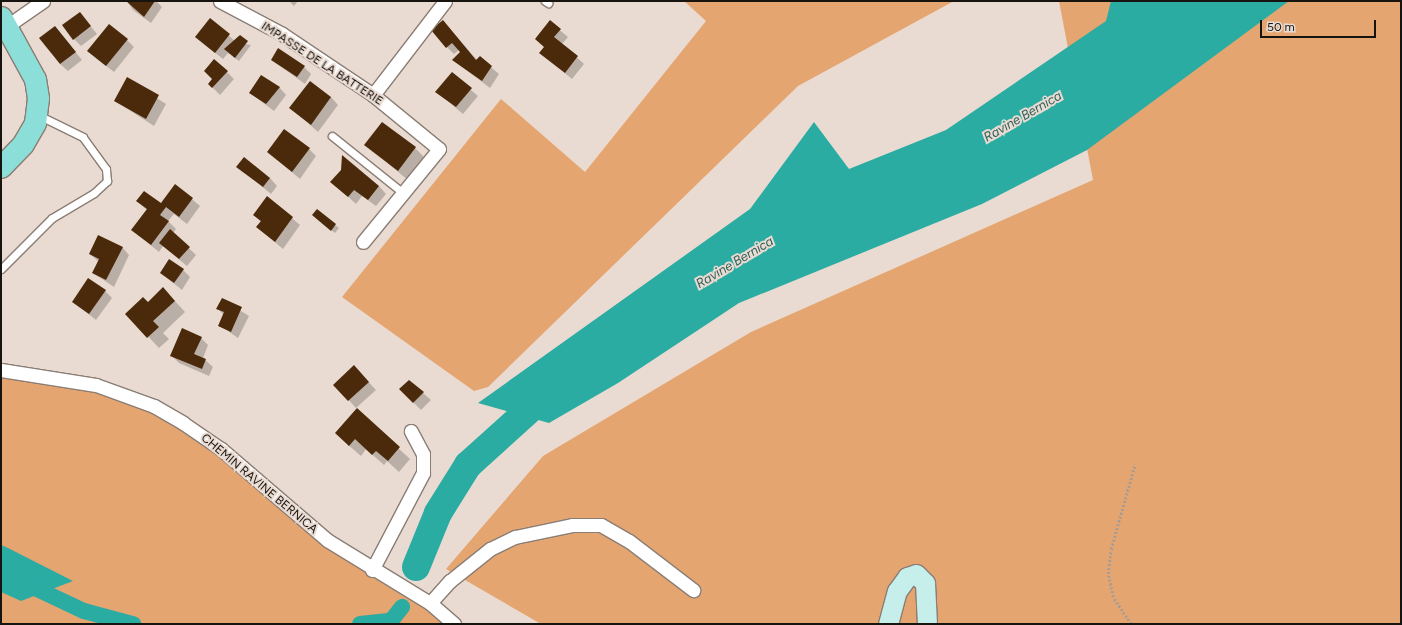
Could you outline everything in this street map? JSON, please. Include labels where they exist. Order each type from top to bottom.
[{"type":"main road","points":[[1,167],[23,144],[37,115],[35,80],[4,22]]},
{"type":"main road","points":[[888,624],[897,591],[907,577],[916,574],[925,583],[926,624]]},
{"type":"street","name":"IMPASSE DE LA BATTERIE","points":[[220,1],[282,34],[374,95],[438,149],[402,192]]},
{"type":"street","points":[[374,95],[445,1]]},
{"type":"street","points":[[4,22],[39,3]]},
{"type":"street","points":[[363,242],[402,192]]},
{"type":"street","name":"CHEMIN RAVINE BERNICA","points":[[1,370],[96,385],[154,406],[221,449],[282,504],[372,570],[430,603],[454,624]]},
{"type":"street","points":[[372,570],[423,473],[423,454],[411,431]]},
{"type":"street","points":[[430,603],[450,581],[490,549],[515,537],[572,525],[601,525],[629,541],[693,590]]},
{"type":"lane","points":[[1,269],[52,218],[94,193],[107,180],[106,169],[83,137],[37,115]]},
{"type":"lane","points":[[332,136],[402,192]]},
{"type":"path","points":[[1131,624],[1113,597],[1108,574],[1135,464]]},
{"type":"shaded area","points":[[684,1],[954,1],[798,86],[488,387],[474,391],[342,297],[501,99],[585,172],[706,21]]},
{"type":"shaded area","points":[[1059,1],[1401,1],[1401,624],[541,624],[446,569],[543,456],[751,332],[1093,180]]},
{"type":"shaded area","points":[[1,370],[96,385],[183,423],[283,504],[454,624],[1,624]]},
{"type":"water","points":[[1111,1],[1289,1],[1087,150],[982,204],[739,303],[618,383],[549,423],[478,403],[750,209],[814,122],[849,169],[946,130],[1106,21]]},
{"type":"water","points":[[1,545],[73,581],[21,601],[1,592]]},
{"type":"building","points":[[126,1],[155,1],[144,17]]},
{"type":"building","points":[[80,12],[91,26],[73,40],[62,25]]},
{"type":"building","points":[[210,18],[230,34],[215,53],[195,37]]},
{"type":"building","points":[[443,20],[476,60],[480,56],[492,66],[482,81],[452,60],[460,52],[452,43],[446,48],[431,30]]},
{"type":"building","points":[[550,20],[561,29],[554,37],[578,56],[565,73],[539,53],[544,47],[535,39]]},
{"type":"building","points":[[109,24],[128,39],[106,66],[87,51]]},
{"type":"building","points":[[55,26],[76,52],[60,64],[39,38]]},
{"type":"building","points":[[240,35],[248,41],[235,58],[224,49]]},
{"type":"building","points":[[278,48],[305,66],[297,77],[271,60]]},
{"type":"building","points":[[214,59],[228,71],[212,88],[208,84],[212,79],[204,71]]},
{"type":"building","points":[[452,72],[472,88],[456,107],[435,92]]},
{"type":"building","points":[[261,75],[280,87],[266,104],[249,93]]},
{"type":"building","points":[[127,77],[159,95],[146,119],[114,101]]},
{"type":"building","points":[[310,81],[331,97],[311,125],[289,108]]},
{"type":"building","points":[[382,122],[416,147],[398,171],[364,145]]},
{"type":"building","points":[[284,129],[310,148],[292,172],[267,152]]},
{"type":"building","points":[[342,155],[379,186],[368,200],[354,190],[348,197],[330,182],[341,170]]},
{"type":"building","points":[[244,157],[270,178],[263,187],[236,167]]},
{"type":"building","points":[[175,184],[193,198],[179,217],[166,207],[160,215],[169,221],[151,245],[131,230],[147,209],[136,201],[144,191],[161,203]]},
{"type":"building","points":[[267,196],[293,217],[275,242],[256,227],[261,221],[253,215]]},
{"type":"building","points":[[317,209],[336,224],[331,231],[312,215]]},
{"type":"building","points":[[170,229],[190,247],[179,259],[159,243]]},
{"type":"building","points":[[98,235],[123,247],[106,280],[92,273],[99,259],[89,254]]},
{"type":"building","points":[[169,259],[184,269],[174,283],[160,273]]},
{"type":"building","points":[[88,278],[106,290],[89,314],[72,302]]},
{"type":"building","points":[[163,287],[175,301],[153,321],[159,327],[147,338],[125,314],[143,297],[148,302]]},
{"type":"building","points":[[222,298],[242,307],[231,332],[218,326],[224,312],[216,309]]},
{"type":"building","points":[[182,328],[202,337],[194,354],[206,359],[202,369],[170,356]]},
{"type":"building","points":[[354,365],[369,382],[348,401],[333,385]]},
{"type":"building","points":[[409,380],[424,392],[413,403],[399,389]]},
{"type":"building","points":[[357,408],[400,447],[388,461],[376,451],[372,455],[355,439],[349,446],[335,433]]},
{"type":"waterway","name":"Ravine Bernica","points":[[416,567],[438,513],[468,465],[551,390]]},
{"type":"waterway","points":[[1,572],[84,611],[133,624]]},
{"type":"waterway","points":[[360,624],[391,621],[402,607]]}]
